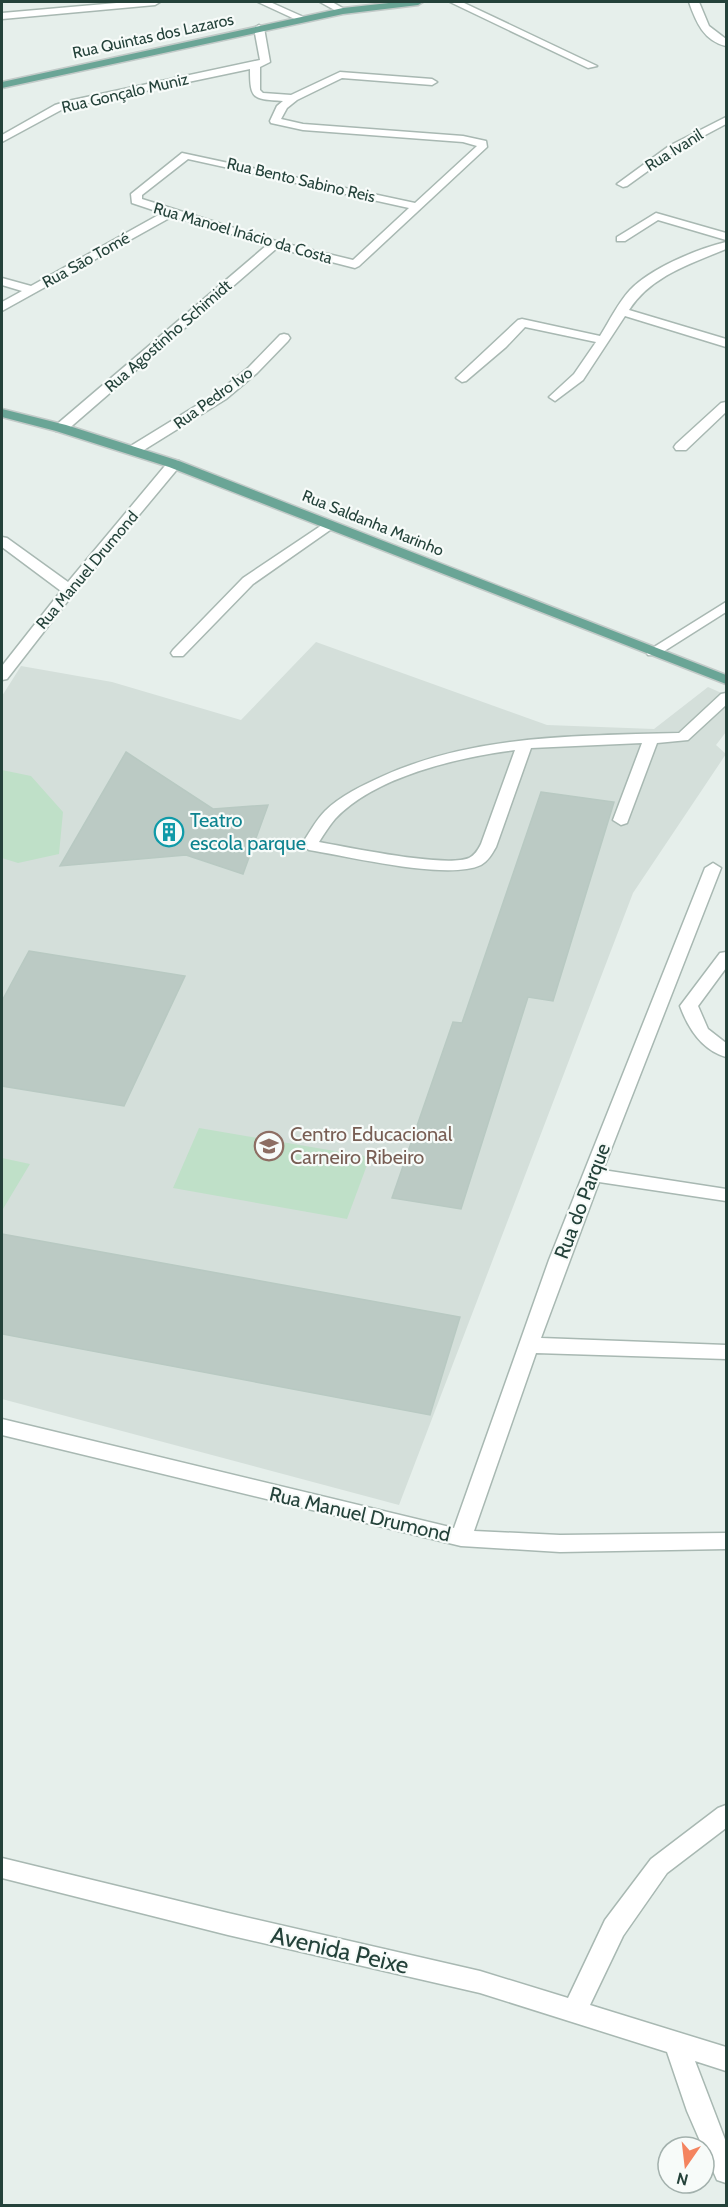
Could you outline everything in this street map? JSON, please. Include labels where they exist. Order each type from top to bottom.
[{"type":"main road","name":"Rua Quintas dos Lazaros","points":[[2,85],[343,10],[418,2]]},
{"type":"main road","name":"Rua Saldanha Marinho","points":[[2,413],[61,428],[174,464],[726,680]]},
{"type":"street","points":[[2,16],[155,2]]},
{"type":"street","points":[[264,2],[303,19]]},
{"type":"street","points":[[325,2],[343,10]]},
{"type":"street","points":[[455,2],[592,66]]},
{"type":"street","points":[[694,2],[702,26],[726,43]]},
{"type":"street","points":[[259,28],[266,62],[255,65],[256,93],[261,96],[293,98]]},
{"type":"street","name":"Rua Gonçalo Muniz","points":[[2,139],[59,107],[72,103],[255,65]]},
{"type":"street","points":[[415,206],[482,147],[482,143],[390,132],[303,127],[275,121],[282,106],[293,98],[340,75],[432,82]]},
{"type":"street","name":"Rua Ivanil","points":[[623,184],[673,148],[726,120]]},
{"type":"street","name":"Rua Bento Sabino Reis","points":[[186,155],[415,206]]},
{"type":"street","name":"Rua Manoel Inácio da Costa","points":[[186,155],[135,198],[139,203],[275,244],[355,264],[415,206]]},
{"type":"street","name":"Rua Sāo Tomé","points":[[2,307],[170,213]]},
{"type":"street","points":[[621,239],[656,216],[726,237]]},
{"type":"street","name":"Rua Agostinho Schimidt","points":[[61,428],[275,244]]},
{"type":"street","points":[[555,397],[579,377],[634,293],[651,279],[694,257],[726,245]]},
{"type":"street","points":[[2,281],[33,290]]},
{"type":"street","points":[[621,311],[726,343]]},
{"type":"street","points":[[462,378],[502,344],[522,323],[602,340]]},
{"type":"street","name":"Rua Pedro Ivo","points":[[134,450],[193,416],[225,393],[248,375],[284,338]]},
{"type":"street","points":[[681,447],[726,406]]},
{"type":"street","name":"Rua Manuel Drumond","points":[[2,676],[68,590],[123,528],[174,464]]},
{"type":"street","points":[[178,653],[248,581],[328,525]]},
{"type":"street","points":[[2,541],[68,590]]},
{"type":"street","points":[[653,652],[726,606]]},
{"type":"street","points":[[525,745],[489,844],[483,856],[472,863],[464,866],[434,864],[309,845],[330,815],[358,794],[394,775],[464,752],[525,745],[683,737],[726,697]]},
{"type":"street","points":[[621,820],[651,739]]},
{"type":"street","name":"Rua do Parque","points":[[461,1538],[528,1345],[592,1175],[713,868]]},
{"type":"street","points":[[726,957],[689,1006],[694,1023],[703,1036],[726,1051]]},
{"type":"street","points":[[592,1175],[726,1194]]},
{"type":"street","points":[[528,1345],[726,1352]]},
{"type":"street","name":"Rua Manuel Drumond","points":[[2,1427],[461,1538],[544,1545],[726,1541]]},
{"type":"street","points":[[575,2010],[614,1928],[659,1866],[726,1815]]},
{"type":"street","name":"Avenida Peixe","points":[[2,1868],[228,1924],[480,1982],[726,2059]]},
{"type":"street","points":[[676,2043],[700,2111],[726,2171]]},
{"type":"shaded area","name":"Centro Educacional Carneiro Ribeiro","points":[[316,642],[547,725],[654,729],[708,687],[726,695],[726,732],[716,745],[726,754],[633,893],[399,1505],[2,1399],[2,696],[21,666],[112,682],[241,720]]},
{"type":"green space","points":[[2,770],[31,776],[63,812],[59,854],[18,863],[2,858]]},
{"type":"green space","points":[[199,1128],[370,1157],[347,1219],[173,1188]]},
{"type":"green space","points":[[2,1158],[30,1164],[3,1209],[2,1209]]},
{"type":"building","name":"Teatro escola parque","points":[[126,752],[213,809],[268,805],[243,874],[186,855],[60,866]]},
{"type":"building","points":[[541,792],[614,802],[553,1001],[528,997],[461,1209],[392,1198],[453,1022],[462,1023]]},
{"type":"building","points":[[29,951],[185,976],[124,1106],[2,1086],[2,1001]]},
{"type":"building","points":[[2,1234],[460,1317],[430,1415],[2,1334]]},
{"type":"place","name":"Teatro escola parque","points":[[169,832]]},
{"type":"place","name":"Centro Educacional Carneiro Ribeiro","points":[[269,1146]]}]
